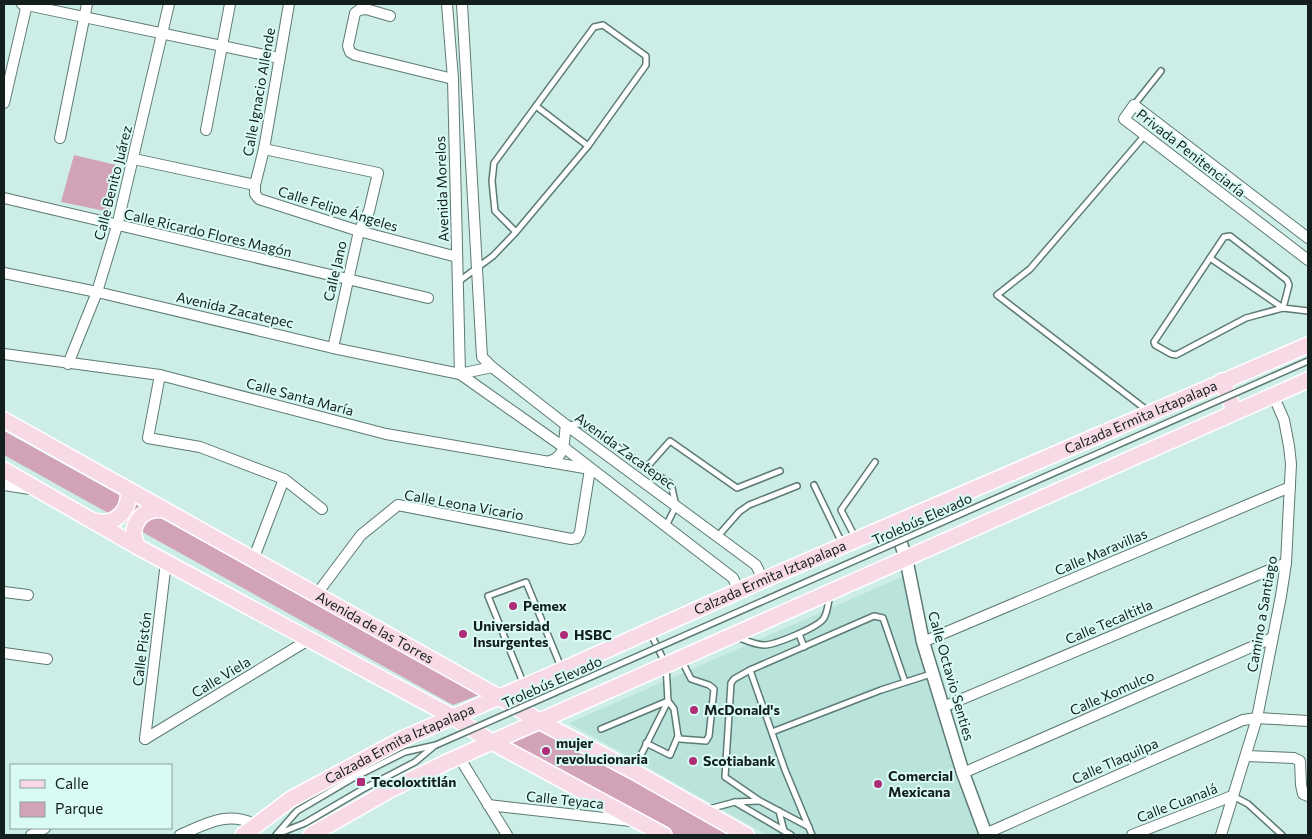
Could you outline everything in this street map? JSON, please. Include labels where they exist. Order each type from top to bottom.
[{"type":"main road","name":"Calzada Ermita Iztapalapa","points":[[243,835],[291,799],[404,738],[1308,344]]},
{"type":"main road","points":[[311,835],[390,790],[459,757],[1308,380]]},
{"type":"main road","points":[[1222,381],[1235,412]]},
{"type":"main road","name":"Avenida de las Torres","points":[[4,420],[539,721],[633,771],[746,835]]},
{"type":"main road","points":[[4,470],[138,547],[453,717],[492,742],[664,835]]},
{"type":"main road","points":[[93,520],[99,522],[110,521],[120,516],[124,512],[128,501],[128,490]]},
{"type":"main road","points":[[138,547],[135,542],[134,531],[137,520],[146,512],[164,510]]},
{"type":"street","points":[[4,104],[25,4],[279,58]]},
{"type":"street","points":[[60,138],[87,4]]},
{"type":"street","name":"Calle Benito Juárez","points":[[68,364],[97,292],[118,226],[169,4]]},
{"type":"street","points":[[206,130],[230,4]]},
{"type":"street","name":"Calle Ignacio Allende","points":[[256,185],[289,4]]},
{"type":"street","name":"Avenida Morelos","points":[[447,4],[452,79],[460,374]]},
{"type":"street","points":[[462,4],[482,356],[492,367]]},
{"type":"street","points":[[390,16],[366,9],[355,13],[348,46],[350,52],[355,55],[452,79]]},
{"type":"street","name":"Privada Penitenciaría","points":[[1308,238],[1134,105],[1124,119],[1308,260]]},
{"type":"street","name":"Calle Jano","points":[[264,149],[378,173],[369,211],[359,231],[332,348]]},
{"type":"street","points":[[134,159],[256,185]]},
{"type":"street","name":"Calle Felipe Ángeles","points":[[256,185],[255,194],[258,199],[359,231],[457,257]]},
{"type":"street","name":"Calle Ricardo Flores Magón","points":[[4,198],[428,298]]},
{"type":"street","name":"Avenida Zacatepec","points":[[4,273],[97,292],[332,348],[460,374],[562,446],[733,578],[739,591]]},
{"type":"street","name":"Calle Santa María","points":[[4,354],[160,375],[386,434],[590,469]]},
{"type":"street","name":"Avenida Zacatepec","points":[[460,374],[492,367],[566,425],[756,565],[763,580]]},
{"type":"street","points":[[160,375],[148,438],[200,447],[284,479],[322,509]]},
{"type":"street","name":"Camino a Santiago","points":[[1222,835],[1232,796],[1258,718],[1286,563],[1290,464],[1287,432],[1281,410],[1273,395]]},
{"type":"street","points":[[546,462],[560,457],[566,425]]},
{"type":"street","name":"Calle Leona Vicario","points":[[316,595],[361,535],[398,505],[571,539],[577,538],[580,532],[590,469]]},
{"type":"street","points":[[253,560],[284,479]]},
{"type":"street","points":[[4,484],[36,489]]},
{"type":"street","name":"Calle Maravillas","points":[[923,642],[1290,487]]},
{"type":"street","name":"Calle Octavio Senties","points":[[894,524],[906,558],[923,642],[963,773],[985,834]]},
{"type":"street","name":"Calle Pistón","points":[[145,739],[166,562]]},
{"type":"street","name":"Calle Tecaltitla","points":[[943,706],[1286,563]]},
{"type":"street","points":[[4,592],[28,595]]},
{"type":"street","name":"Calle Xomulco","points":[[963,773],[1272,638]]},
{"type":"street","name":"Calle Viela","points":[[145,739],[310,639]]},
{"type":"street","points":[[4,653],[47,659]]},
{"type":"street","name":"Calle Tlaquilpa","points":[[985,834],[1243,720],[1258,718],[1308,722]]},
{"type":"street","points":[[1246,756],[1294,758],[1300,761],[1303,794],[1308,796]]},
{"type":"street","points":[[459,757],[507,835]]},
{"type":"street","name":"Calle Cuanalá","points":[[1132,835],[1232,796]]},
{"type":"street","name":"Calle Teyaca","points":[[488,805],[640,822]]},
{"type":"street","points":[[180,835],[224,818],[245,819],[256,825]]},
{"type":"street","points":[[32,835],[43,829]]},
{"type":"lane","points":[[458,283],[493,256],[516,232],[588,146],[646,65],[646,56],[603,25],[594,27],[494,163],[492,181],[496,211],[516,232]]},
{"type":"lane","points":[[1134,105],[1161,71]]},
{"type":"lane","points":[[536,106],[588,146]]},
{"type":"lane","points":[[1145,135],[1030,269],[997,294],[1149,412]]},
{"type":"lane","points":[[1283,308],[1289,285],[1287,280],[1230,236],[1224,237],[1154,342],[1155,345],[1176,355],[1246,318],[1283,308],[1308,311]]},
{"type":"lane","points":[[1210,258],[1283,308]]},
{"type":"lane","name":"Trolebús Elevado","points":[[277,835],[297,811],[353,778],[405,752],[436,745],[1308,362]]},
{"type":"lane","points":[[566,425],[585,425],[671,484],[676,506],[666,526]]},
{"type":"lane","points":[[647,467],[670,441],[737,488],[780,471]]},
{"type":"lane","points":[[850,543],[841,510],[875,462]]},
{"type":"lane","points":[[814,485],[850,543]]},
{"type":"lane","points":[[718,536],[739,512],[749,505],[797,486]]},
{"type":"lane","points":[[524,686],[488,596],[526,582],[562,670]]},
{"type":"lane","points":[[732,635],[761,645],[772,644],[799,634],[822,621],[825,617],[830,592]]},
{"type":"lane","points":[[809,827],[760,801],[725,777],[731,683],[734,678],[874,616],[883,618],[905,682]]},
{"type":"lane","points":[[633,771],[668,700],[666,665],[650,631]]},
{"type":"lane","points":[[799,634],[804,647]]},
{"type":"lane","points":[[678,736],[680,739],[706,741],[709,736],[714,689],[709,684],[691,678],[681,658]]},
{"type":"lane","points":[[750,670],[785,770],[812,835]]},
{"type":"lane","points":[[772,732],[933,673]]},
{"type":"lane","points":[[646,743],[670,755],[678,736],[674,709],[668,700]]},
{"type":"lane","points":[[601,729],[668,700]]},
{"type":"lane","name":"Trolebús Elevado","points":[[277,835],[306,823],[376,782],[415,762],[436,745]]},
{"type":"lane","points":[[1232,796],[1248,804],[1282,835]]},
{"type":"lane","points":[[702,811],[735,802],[760,801]]},
{"type":"lane","points":[[735,802],[791,835]]},
{"type":"lane","points":[[779,811],[784,831]]},
{"type":"shaded area","points":[[904,576],[927,679],[981,835],[767,835],[569,723]]},
{"type":"green space","points":[[74,155],[120,166],[110,212],[61,202]]},
{"type":"green space","points":[[4,431],[479,695],[453,705],[4,455]]},
{"type":"green space","points":[[542,730],[732,835],[674,835],[508,744]]},
{"type":"place","name":"Pemex","points":[[513,606]]},
{"type":"place","name":"Universidad Insurgentes","points":[[463,634]]},
{"type":"place","name":"HSBC","points":[[564,635]]},
{"type":"place","name":"McDonald's","points":[[694,710]]},
{"type":"place","name":"mujer revolucionaria","points":[[546,751]]},
{"type":"place","name":"Scotiabank","points":[[693,761]]},
{"type":"place","name":"Tecoloxtitlán","points":[[361,782]]},
{"type":"place","name":"Comercial Mexicana","points":[[878,784]]}]
